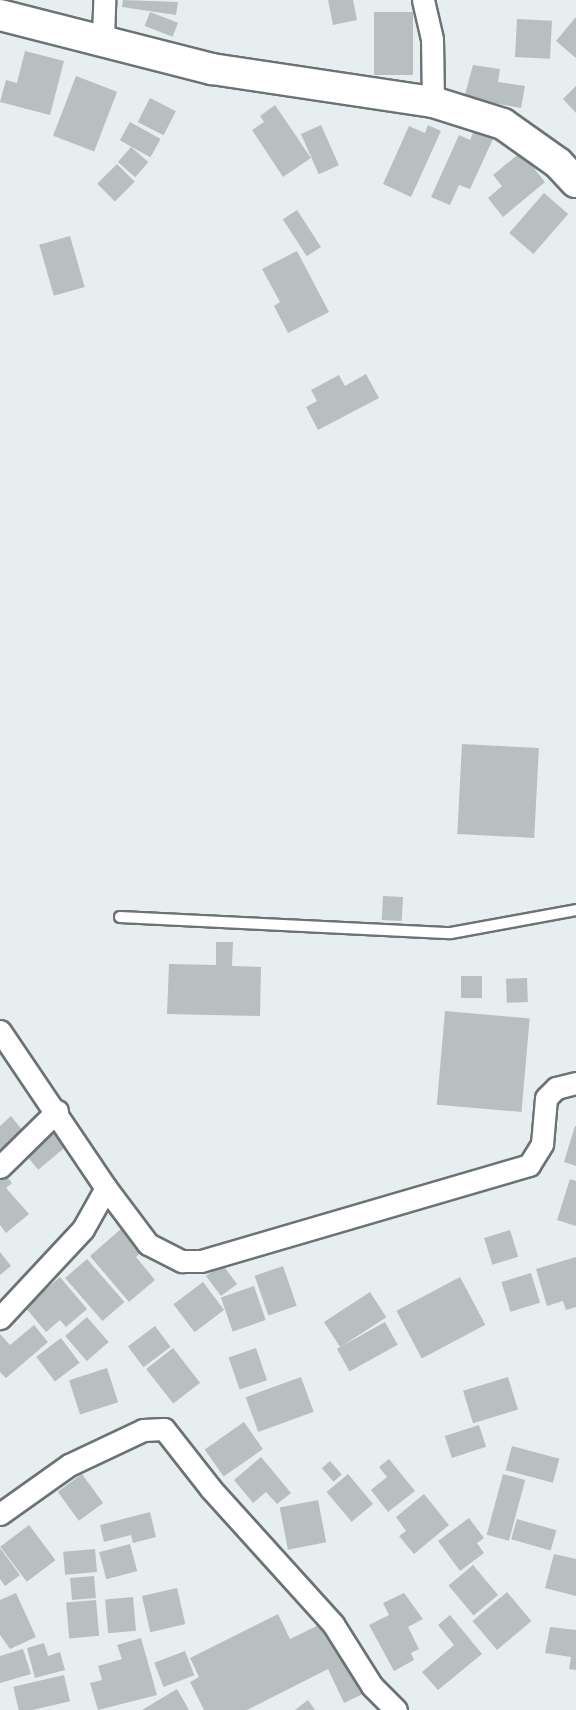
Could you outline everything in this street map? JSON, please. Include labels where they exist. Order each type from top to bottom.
[{"type":"street","points":[[104,0],[104,38]]},
{"type":"street","points":[[423,0],[432,39],[433,102]]},
{"type":"street","points":[[0,15],[104,38],[212,69],[433,102],[503,124],[558,163],[576,182]]},
{"type":"street","points":[[0,1031],[57,1111],[106,1188],[148,1244],[182,1261],[201,1261],[529,1166],[542,1144],[546,1098],[556,1088],[576,1083]]},
{"type":"street","points":[[0,1167],[57,1111]]},
{"type":"street","points":[[0,1318],[83,1229],[106,1188]]},
{"type":"street","points":[[0,1514],[69,1465],[143,1430],[164,1429],[211,1489],[333,1624],[372,1686],[396,1710]]},
{"type":"lane","points":[[120,917],[451,933],[576,910]]},
{"type":"building","points":[[123,0],[178,2],[176,15],[122,7]]},
{"type":"building","points":[[328,0],[353,0],[357,20],[333,25]]},
{"type":"building","points":[[150,12],[178,23],[173,37],[145,26]]},
{"type":"building","points":[[374,12],[413,12],[413,75],[374,75]]},
{"type":"building","points":[[576,17],[576,58],[556,41]]},
{"type":"building","points":[[517,19],[552,21],[550,59],[515,57]]},
{"type":"building","points":[[25,51],[64,61],[50,115],[0,102],[6,80],[17,83]]},
{"type":"building","points":[[473,65],[500,69],[498,82],[525,86],[521,108],[464,98]]},
{"type":"building","points":[[76,76],[117,92],[94,152],[53,136]]},
{"type":"building","points":[[576,86],[576,113],[563,99]]},
{"type":"building","points":[[150,98],[176,111],[164,135],[138,122]]},
{"type":"building","points":[[275,105],[311,158],[283,177],[252,130],[264,122],[260,116]]},
{"type":"building","points":[[130,122],[161,139],[150,157],[120,140]]},
{"type":"building","points":[[321,125],[339,165],[319,174],[301,134]]},
{"type":"building","points":[[428,125],[441,131],[411,197],[383,184],[409,126],[425,133]]},
{"type":"building","points":[[474,131],[493,139],[470,189],[459,185],[450,205],[431,197],[459,135],[470,140]]},
{"type":"building","points":[[131,147],[148,162],[135,177],[118,162]]},
{"type":"building","points":[[521,152],[545,182],[503,217],[488,198],[502,186],[493,175]]},
{"type":"building","points":[[117,164],[135,182],[115,201],[97,184]]},
{"type":"building","points":[[544,193],[568,214],[533,254],[509,233]]},
{"type":"building","points":[[297,210],[321,247],[307,256],[283,219]]},
{"type":"building","points":[[70,236],[85,287],[54,296],[39,245]]},
{"type":"building","points":[[297,251],[329,312],[288,333],[274,306],[280,302],[262,269]]},
{"type":"building","points":[[366,374],[379,398],[318,430],[306,407],[317,401],[311,390],[339,375],[345,386]]},
{"type":"building","points":[[462,744],[539,748],[534,838],[457,834]]},
{"type":"building","points":[[383,896],[403,897],[402,921],[382,920]]},
{"type":"building","points":[[216,942],[233,942],[232,966],[261,967],[260,1016],[167,1014],[169,964],[216,965]]},
{"type":"building","points":[[461,976],[482,976],[482,998],[461,998]]},
{"type":"building","points":[[527,978],[528,1002],[507,1003],[506,979]]},
{"type":"building","points":[[445,1011],[530,1018],[521,1112],[437,1105]]},
{"type":"building","points":[[11,1116],[27,1136],[6,1155],[0,1148],[0,1126]]},
{"type":"building","points":[[576,1126],[576,1166],[564,1162]]},
{"type":"building","points":[[49,1128],[65,1147],[38,1170],[22,1150]]},
{"type":"building","points":[[5,1174],[12,1183],[6,1188],[29,1214],[6,1233],[0,1225],[0,1178]]},
{"type":"building","points":[[570,1179],[576,1181],[576,1226],[557,1220]]},
{"type":"building","points":[[122,1228],[142,1251],[136,1257],[155,1280],[129,1302],[90,1256]]},
{"type":"building","points":[[510,1230],[518,1257],[492,1265],[484,1238]]},
{"type":"building","points":[[0,1252],[11,1266],[0,1275]]},
{"type":"building","points":[[576,1257],[576,1307],[566,1310],[563,1301],[547,1306],[536,1269]]},
{"type":"building","points":[[87,1259],[124,1302],[103,1321],[65,1278]]},
{"type":"building","points":[[222,1264],[237,1284],[221,1296],[206,1276]]},
{"type":"building","points":[[283,1266],[297,1306],[268,1315],[255,1276]]},
{"type":"building","points":[[531,1273],[540,1303],[510,1312],[501,1282]]},
{"type":"building","points":[[60,1277],[87,1309],[66,1327],[60,1320],[46,1332],[25,1307]]},
{"type":"building","points":[[460,1277],[485,1325],[422,1358],[396,1311]]},
{"type":"building","points":[[203,1282],[224,1310],[195,1332],[173,1304]]},
{"type":"building","points":[[254,1286],[266,1320],[233,1331],[221,1297]]},
{"type":"building","points":[[370,1292],[386,1317],[340,1347],[324,1322]]},
{"type":"building","points":[[87,1317],[109,1342],[87,1361],[65,1336]]},
{"type":"building","points":[[385,1322],[398,1345],[350,1371],[337,1349]]},
{"type":"building","points":[[34,1325],[48,1342],[6,1378],[0,1372],[0,1334],[10,1345]]},
{"type":"building","points":[[155,1326],[171,1347],[143,1367],[128,1346]]},
{"type":"building","points":[[61,1338],[80,1363],[55,1381],[36,1357]]},
{"type":"building","points":[[173,1348],[200,1383],[173,1404],[146,1369]]},
{"type":"building","points":[[256,1348],[267,1380],[240,1390],[229,1357]]},
{"type":"building","points":[[107,1368],[118,1402],[80,1415],[69,1380]]},
{"type":"building","points":[[301,1377],[314,1412],[258,1432],[246,1397]]},
{"type":"building","points":[[508,1377],[518,1410],[473,1423],[463,1391]]},
{"type":"building","points":[[244,1422],[263,1449],[224,1477],[205,1450]]},
{"type":"building","points":[[479,1425],[486,1447],[452,1458],[445,1436]]},
{"type":"building","points":[[512,1446],[559,1459],[553,1483],[506,1470]]},
{"type":"building","points":[[261,1457],[291,1493],[277,1504],[266,1492],[253,1503],[234,1480]]},
{"type":"building","points":[[389,1459],[415,1491],[388,1512],[371,1490],[387,1477],[379,1467]]},
{"type":"building","points":[[330,1461],[342,1475],[334,1482],[322,1468]]},
{"type":"building","points":[[82,1474],[103,1503],[79,1521],[58,1492]]},
{"type":"building","points":[[348,1474],[373,1504],[352,1522],[327,1492]]},
{"type":"building","points":[[503,1474],[525,1480],[509,1541],[487,1535]]},
{"type":"building","points":[[424,1494],[449,1525],[414,1554],[399,1536],[406,1531],[396,1517]]},
{"type":"building","points":[[318,1500],[326,1542],[288,1550],[280,1507]]},
{"type":"building","points":[[150,1512],[156,1537],[133,1543],[131,1535],[104,1542],[100,1525]]},
{"type":"building","points":[[469,1518],[484,1538],[477,1543],[484,1553],[460,1571],[438,1541]]},
{"type":"building","points":[[517,1519],[556,1530],[551,1550],[511,1539]]},
{"type":"building","points":[[29,1525],[55,1560],[27,1582],[0,1547]]},
{"type":"building","points":[[130,1544],[137,1571],[106,1579],[99,1552]]},
{"type":"building","points":[[0,1548],[20,1575],[5,1586],[0,1579]]},
{"type":"building","points":[[95,1549],[97,1572],[65,1575],[63,1552]]},
{"type":"building","points":[[554,1554],[576,1559],[576,1596],[545,1588]]},
{"type":"building","points":[[473,1565],[498,1595],[474,1615],[448,1586]]},
{"type":"building","points":[[94,1576],[96,1598],[72,1600],[70,1578]]},
{"type":"building","points":[[177,1588],[185,1624],[150,1632],[142,1596]]},
{"type":"building","points":[[507,1592],[531,1621],[497,1650],[473,1621]]},
{"type":"building","points":[[16,1593],[36,1637],[10,1649],[0,1635],[0,1600]]},
{"type":"building","points":[[404,1593],[423,1619],[408,1627],[419,1649],[411,1653],[414,1660],[394,1671],[369,1625],[389,1615],[383,1603]]},
{"type":"building","points":[[133,1597],[136,1631],[108,1633],[105,1599]]},
{"type":"building","points":[[96,1600],[99,1636],[69,1638],[66,1603]]},
{"type":"building","points":[[278,1614],[290,1639],[327,1621],[363,1694],[344,1703],[328,1669],[247,1710],[204,1710],[190,1682],[199,1677],[190,1658]]},
{"type":"building","points":[[450,1615],[482,1654],[438,1690],[422,1672],[454,1645],[438,1625]]},
{"type":"building","points":[[550,1627],[576,1630],[576,1670],[569,1669],[571,1657],[545,1653]]},
{"type":"building","points":[[141,1638],[157,1695],[98,1710],[90,1683],[102,1680],[98,1666],[122,1659],[117,1645]]},
{"type":"building","points":[[44,1643],[48,1656],[60,1652],[65,1670],[35,1678],[27,1648]]},
{"type":"building","points":[[23,1649],[31,1674],[0,1683],[0,1656]]},
{"type":"building","points":[[185,1651],[194,1675],[164,1687],[154,1663]]},
{"type":"building","points":[[64,1675],[70,1701],[32,1710],[19,1710],[13,1687]]},
{"type":"building","points":[[177,1689],[189,1710],[142,1710]]},
{"type":"building","points":[[308,1700],[315,1710],[295,1710]]}]
